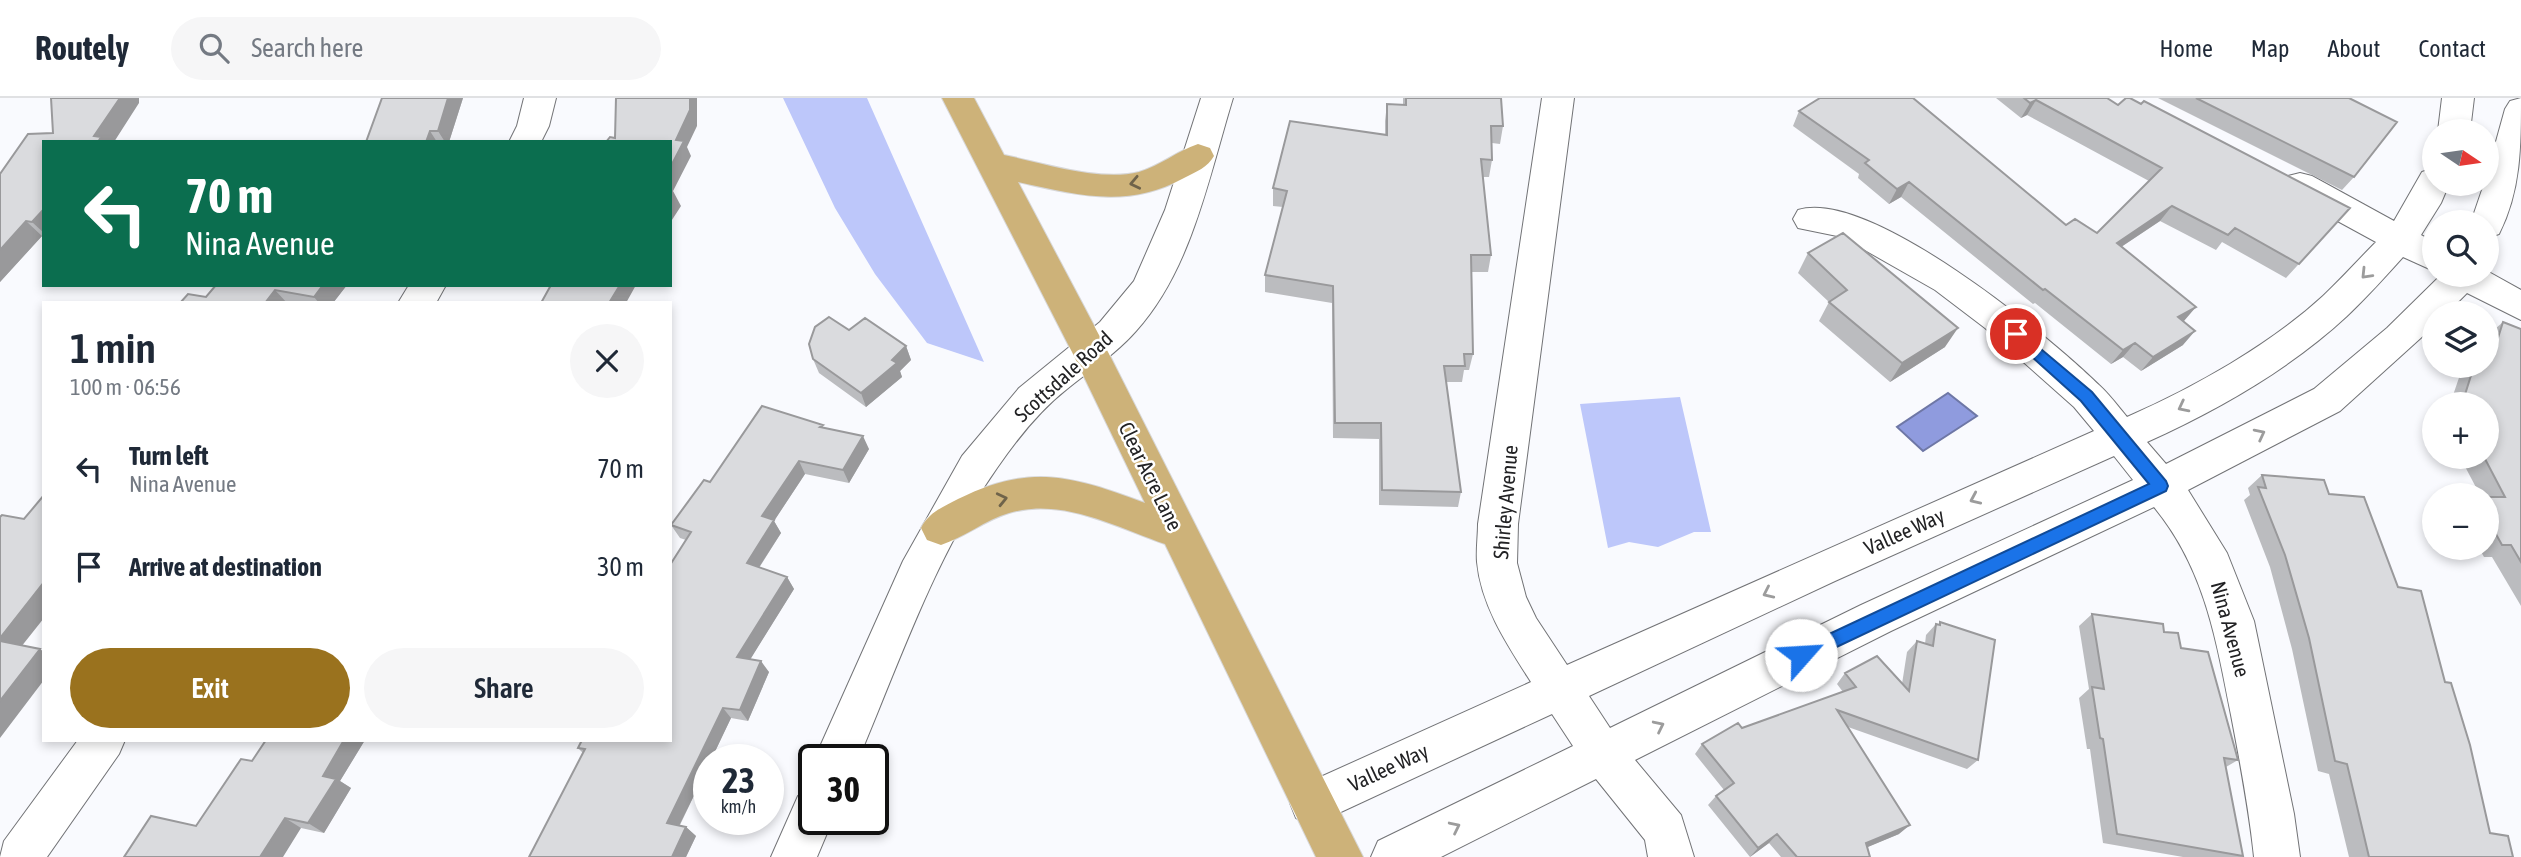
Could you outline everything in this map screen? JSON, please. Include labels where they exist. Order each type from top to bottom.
[{"type":"main road","name":"Clear Acre Lane","points":[[958,98],[1090,352],[1339,857]]},
{"type":"main road","points":[[992,164],[1114,187],[1161,176],[1198,156]]},
{"type":"main road","points":[[941,528],[990,502],[1036,491],[1078,497],[1179,532]]},
{"type":"street","points":[[526,140],[533,126],[540,98]]},
{"type":"street","name":"Scottsdale Road","points":[[843,744],[941,528],[977,466],[1014,418],[1051,381],[1090,352],[1129,314],[1155,272],[1174,230],[1217,98]]},
{"type":"street","name":"Shirley Avenue","points":[[1558,98],[1498,524],[1497,563],[1506,597],[1520,630],[1603,754],[1665,830],[1671,857]]},
{"type":"street","points":[[2455,119],[2458,98]]},
{"type":"street","points":[[2494,210],[2521,109]]},
{"type":"street","points":[[2271,170],[2422,251]]},
{"type":"street","name":"Vallee Way","points":[[1312,803],[1557,689],[2183,409],[2266,359],[2334,307],[2400,239],[2427,196]]},
{"type":"street","name":"Nina Avenue","points":[[1810,219],[1850,226],[1947,281],[1998,318],[2087,396],[2193,530],[2213,565],[2233,621],[2273,814],[2277,857]]},
{"type":"street","points":[[1394,857],[1876,618],[2160,486],[2327,400],[2400,338],[2452,287]]},
{"type":"street","points":[[2486,287],[2521,306]]},
{"type":"street","points":[[20,857],[103,742]]},
{"type":"street","points":[[794,857],[804,835]]},
{"type":"shaded area","points":[[783,98],[867,98],[984,362],[927,343],[875,274],[835,208]]},
{"type":"shaded area","points":[[1948,393],[1977,416],[1923,451],[1897,427]]},
{"type":"shaded area","points":[[1680,397],[1711,532],[1694,532],[1658,547],[1629,542],[1608,548],[1580,404]]},
{"type":"building","points":[[51,98],[120,98],[94,136],[101,137],[99,140],[42,140],[42,211],[32,222],[26,221],[0,250],[0,174],[28,134],[53,133]]},
{"type":"building","points":[[382,98],[448,98],[438,131],[430,131],[427,140],[367,140]]},
{"type":"building","points":[[616,98],[690,98],[690,110],[676,140],[684,141],[672,164],[672,140],[608,140],[610,137],[615,138]]},
{"type":"building","points":[[1406,98],[1501,98],[1503,126],[1491,126],[1492,160],[1481,159],[1491,255],[1471,255],[1473,354],[1464,354],[1465,366],[1444,366],[1461,492],[1382,490],[1381,423],[1335,423],[1333,286],[1265,275],[1287,191],[1273,188],[1290,121],[1387,135],[1387,104],[1406,105]]},
{"type":"building","points":[[1820,98],[1913,98],[2066,225],[2075,219],[2097,233],[2162,168],[2036,100],[2030,103],[2024,98],[2107,98],[2118,105],[2126,98],[2141,104],[2144,101],[2350,208],[2299,264],[2235,228],[2228,235],[2172,206],[2117,243],[2196,307],[2178,317],[2195,331],[2153,357],[2135,343],[2123,350],[2043,290],[1909,182],[1897,189],[1865,163],[1869,160],[1799,111]]},
{"type":"building","points":[[2196,98],[2349,98],[2397,122],[2354,177]]},
{"type":"building","points":[[1843,233],[1958,328],[1902,363],[1829,302],[1847,290],[1808,253]]},
{"type":"building","points":[[214,287],[322,287],[314,297],[275,290],[267,301],[182,301],[188,294],[206,297]]},
{"type":"building","points":[[550,287],[619,287],[610,301],[542,301]]},
{"type":"building","points":[[829,317],[849,330],[865,318],[906,346],[892,360],[897,363],[861,393],[813,359],[809,344],[815,327]]},
{"type":"building","points":[[2503,322],[2521,329],[2521,562],[2511,545],[2502,545],[2499,540],[2499,497],[2505,497],[2490,469],[2499,469],[2499,392],[2466,392],[2470,378],[2499,378],[2499,335]]},
{"type":"building","points":[[762,406],[823,425],[820,427],[863,436],[843,470],[799,461],[762,516],[774,520],[747,563],[787,577],[737,657],[761,661],[740,710],[723,708],[705,744],[693,744],[693,770],[667,823],[686,827],[672,857],[529,857],[585,749],[578,748],[581,742],[672,742],[672,562],[691,532],[672,524],[704,480],[710,482]]},
{"type":"building","points":[[2262,475],[2324,480],[2329,494],[2364,497],[2398,587],[2421,591],[2445,682],[2451,683],[2470,745],[2490,833],[2508,836],[2513,857],[2369,857],[2347,764],[2335,761],[2309,638],[2285,555],[2258,487],[2266,488]]},
{"type":"building","points":[[42,497],[42,585],[0,638],[0,517],[2,515],[24,519]]},
{"type":"building","points":[[2092,614],[2163,624],[2164,632],[2178,633],[2181,648],[2208,652],[2238,760],[2224,758],[2243,856],[2117,834],[2103,739],[2100,738],[2092,687],[2104,689]]},
{"type":"building","points":[[1940,622],[1995,640],[1978,760],[1837,710],[1910,825],[1866,843],[1870,857],[1797,857],[1777,834],[1758,848],[1716,796],[1734,783],[1702,744],[1738,723],[1742,728],[1856,687],[1845,673],[1877,656],[1909,691],[1917,641],[1933,646],[1936,624],[1940,625]]},
{"type":"building","points":[[0,641],[40,649],[0,701]]},
{"type":"building","points":[[265,742],[343,742],[323,776],[336,779],[308,823],[285,818],[260,857],[124,857],[151,816],[196,826],[241,759],[252,761]]},
{"type":"route","points":[[1801,655],[2160,486],[2087,396],[2016,334]]}]
